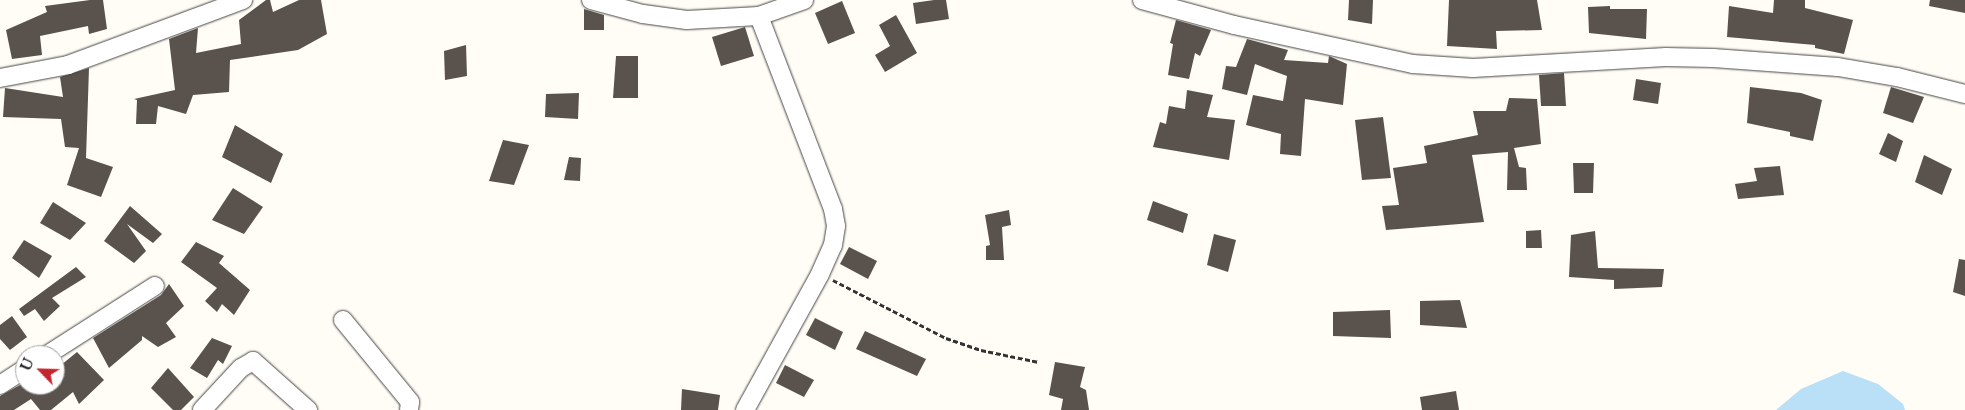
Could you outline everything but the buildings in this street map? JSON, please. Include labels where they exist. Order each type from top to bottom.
[{"type":"street","points":[[0,78],[68,65],[243,0]]},
{"type":"street","points":[[591,0],[643,14],[687,20],[759,16],[804,0]]},
{"type":"street","points":[[1142,0],[1234,25],[1413,64],[1473,68],[1666,57],[1713,58],[1838,67],[1897,77],[1965,94]]},
{"type":"street","points":[[745,410],[820,274],[833,245],[836,226],[833,209],[759,16]]},
{"type":"street","points":[[63,345],[155,286]]},
{"type":"street","points":[[343,320],[410,402],[409,410]]},
{"type":"street","points":[[202,410],[241,368],[253,361],[308,410]]},
{"type":"street","points":[[0,385],[15,375]]},
{"type":"path","points":[[820,274],[946,338],[1039,362]]},
{"type":"water","points":[[1843,371],[1878,384],[1903,404],[1905,410],[1776,410],[1801,389]]}]
